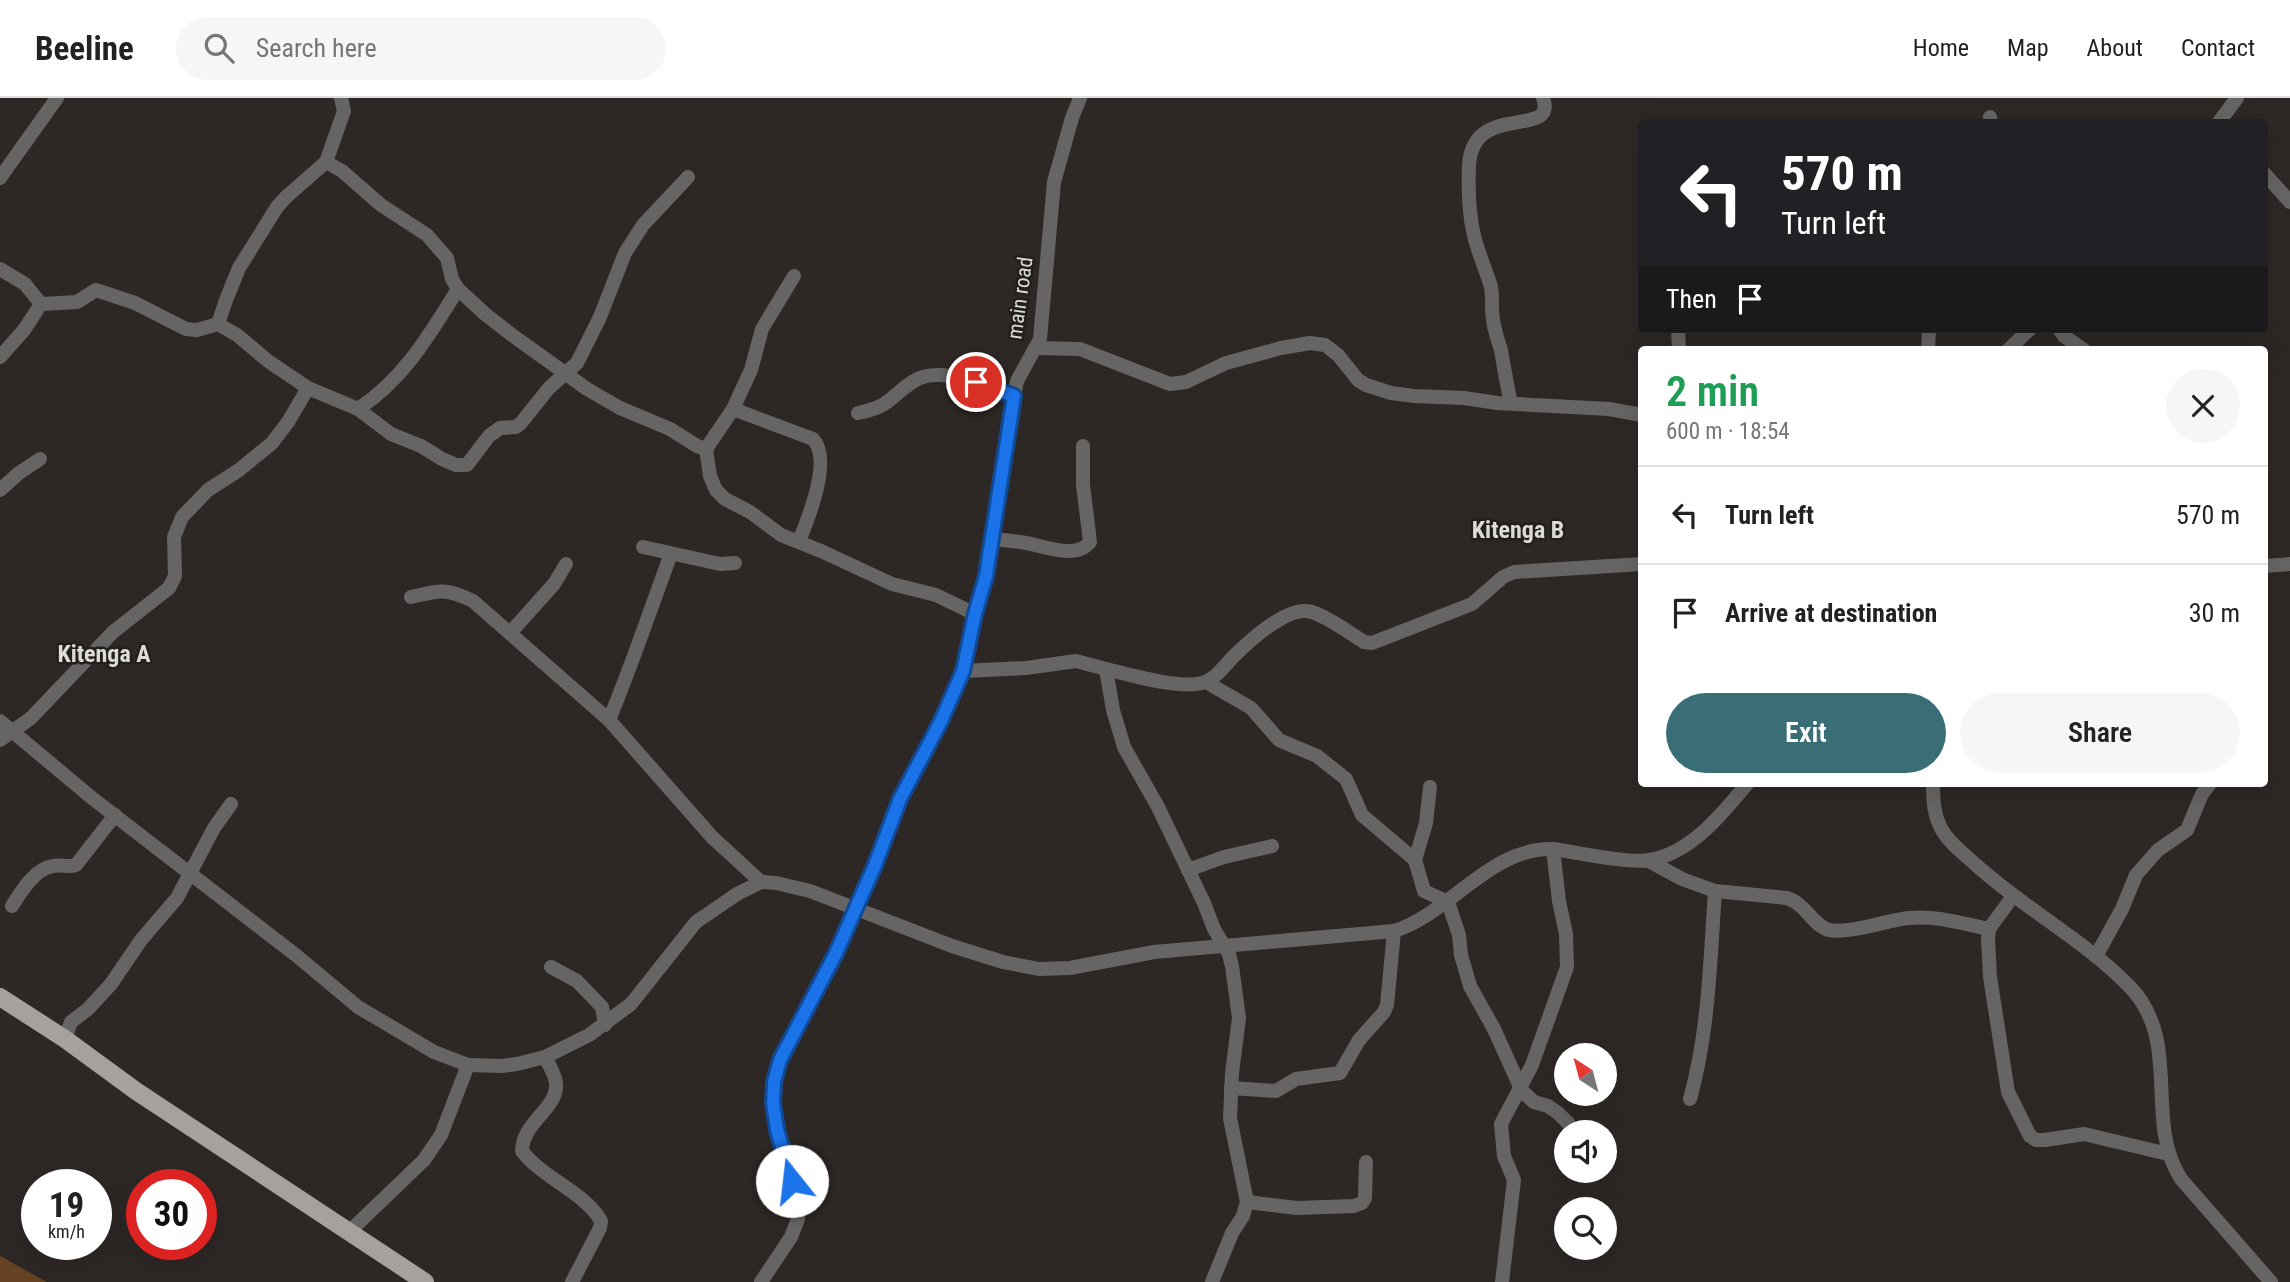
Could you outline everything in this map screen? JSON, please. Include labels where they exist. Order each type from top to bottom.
[{"type":"main road","points":[[0,997],[65,1039],[136,1091],[425,1282]]},
{"type":"street","points":[[0,178],[57,98]]},
{"type":"street","points":[[218,324],[239,268],[277,207],[326,162],[344,111],[341,98]]},
{"type":"street","name":"main road","points":[[761,1282],[790,1237],[798,1219],[796,1197],[777,1130],[773,1103],[774,1082],[780,1060],[817,995],[856,909],[892,815],[941,721],[963,671],[993,539],[1017,381],[1040,339],[1054,182],[1080,98]]},
{"type":"street","points":[[1511,403],[1492,316],[1492,294],[1474,232],[1469,167],[1478,136],[1501,125],[1539,117],[1544,112],[1543,98]]},
{"type":"street","points":[[2222,119],[2238,98]]},
{"type":"street","points":[[326,162],[342,171],[381,205],[427,235],[447,258],[452,279],[458,289],[485,314],[566,375],[620,408],[670,429],[706,449]]},
{"type":"street","points":[[41,304],[78,302],[96,290],[135,303],[186,329],[197,330],[218,324],[309,388],[358,410],[391,434],[456,465],[467,465],[488,436],[500,428],[521,424],[549,388],[577,363],[600,317],[625,253],[643,225],[688,177]]},
{"type":"street","points":[[2268,177],[2290,202]]},
{"type":"street","points":[[0,269],[25,284],[41,304]]},
{"type":"street","points":[[794,276],[762,329],[751,370],[733,409],[706,449],[710,476],[716,490],[725,499],[750,512],[781,535],[892,584],[936,595],[975,614]]},
{"type":"street","points":[[358,410],[373,400],[405,369],[458,289]]},
{"type":"street","points":[[0,357],[24,330],[41,304]]},
{"type":"street","points":[[2012,346],[2026,333]]},
{"type":"street","points":[[2062,333],[2078,346]]},
{"type":"street","points":[[1036,348],[1080,349],[1170,384],[1186,382],[1226,363],[1281,348],[1325,345],[1358,380],[1391,393],[1609,409],[1638,414]]},
{"type":"street","points":[[858,413],[888,404],[924,376],[938,375],[976,382],[1014,396]]},
{"type":"street","points":[[6,736],[31,718],[100,644],[169,588],[175,576],[174,537],[182,517],[208,490],[239,470],[272,443],[309,388]]},
{"type":"street","points":[[733,409],[813,439],[821,449],[822,461],[815,491],[799,541]]},
{"type":"street","points":[[993,539],[1063,550],[1077,550],[1087,546],[1090,542],[1083,485],[1083,446]]},
{"type":"street","points":[[0,491],[19,473],[40,459]]},
{"type":"street","points":[[643,547],[720,565],[735,563]]},
{"type":"street","points":[[609,720],[671,554]]},
{"type":"street","points":[[511,632],[554,584],[566,564]]},
{"type":"street","points":[[963,671],[1026,668],[1076,661],[1164,682],[1197,684],[1206,682],[1253,639],[1286,616],[1301,610],[1312,612],[1364,642],[1372,643],[1394,632],[1472,604],[1503,577],[1514,572],[1638,564]]},
{"type":"street","points":[[2268,566],[2290,564]]},
{"type":"street","points":[[411,597],[437,591],[452,591],[473,601],[609,720],[712,837],[761,882]]},
{"type":"street","points":[[1106,669],[1113,710],[1124,747],[1158,807],[1213,929],[1229,954],[1232,966],[1239,1018],[1230,1118],[1247,1202],[1212,1282]]},
{"type":"street","points":[[1206,682],[1251,708],[1279,740],[1317,756],[1346,779],[1352,798],[1362,815],[1415,860]]},
{"type":"street","points":[[0,721],[6,736],[191,873],[358,1007],[434,1052],[468,1065],[502,1066],[545,1057],[606,1025],[631,1004],[696,922],[737,894],[761,882],[810,891],[965,950],[1003,962],[1039,969],[1070,968],[1154,952],[1394,931],[1413,925],[1507,859],[1539,848],[1649,861],[1682,879],[1715,891],[1787,898],[1802,905],[1824,928],[1833,930],[1910,918],[1933,918],[1989,929]]},
{"type":"street","points":[[1430,787],[1426,823],[1415,860],[1424,891],[1448,902],[1459,935],[1461,955],[1470,986],[1520,1085],[1528,1098],[1548,1106],[1564,1120]]},
{"type":"street","points":[[1649,861],[1673,852],[1698,835],[1719,817],[1744,787]]},
{"type":"street","points":[[1933,787],[1936,818],[1943,832],[1957,848],[2013,896],[2096,956],[2132,989],[2152,1022],[2159,1042],[2168,1154],[2181,1178],[2271,1282]]},
{"type":"street","points":[[2096,956],[2122,909],[2136,875],[2158,850],[2187,830],[2208,787]]},
{"type":"street","points":[[65,1039],[71,1022],[88,1009],[111,984],[141,940],[177,898],[214,828],[231,804]]},
{"type":"street","points":[[12,906],[21,892],[44,869],[76,865],[115,816]]},
{"type":"street","points":[[1188,870],[1224,857],[1272,846]]},
{"type":"street","points":[[1502,1282],[1514,1180],[1504,1156],[1502,1124],[1532,1065],[1567,967],[1566,934],[1553,849]]},
{"type":"street","points":[[1690,1099],[1699,1069],[1707,1012],[1715,891]]},
{"type":"street","points":[[2013,896],[1989,929],[1990,977],[2008,1092],[2030,1136],[2036,1140],[2045,1140],[2084,1134],[2168,1154]]},
{"type":"street","points":[[1231,1088],[1276,1091],[1296,1079],[1340,1073],[1359,1040],[1384,1012],[1394,931]]},
{"type":"street","points":[[551,967],[577,981],[601,1007],[606,1025]]},
{"type":"street","points":[[545,1057],[556,1079],[555,1096],[528,1130],[522,1140],[522,1151],[542,1171],[593,1208],[601,1221],[600,1228],[572,1282]]},
{"type":"street","points":[[350,1231],[424,1160],[449,1118],[468,1065]]},
{"type":"street","points":[[1247,1202],[1330,1209],[1362,1203],[1365,1198],[1366,1162]]},
{"type":"shaded area","points":[[0,1256],[47,1282],[0,1282]]},
{"type":"district","name":"Kitenga B","points":[[1518,530]]},
{"type":"district","name":"Kitenga A","points":[[104,654]]},
{"type":"route","points":[[792,1181],[777,1130],[773,1103],[774,1082],[780,1060],[817,995],[875,865],[892,815],[941,721],[963,671],[986,576],[1014,396],[976,382]]}]
